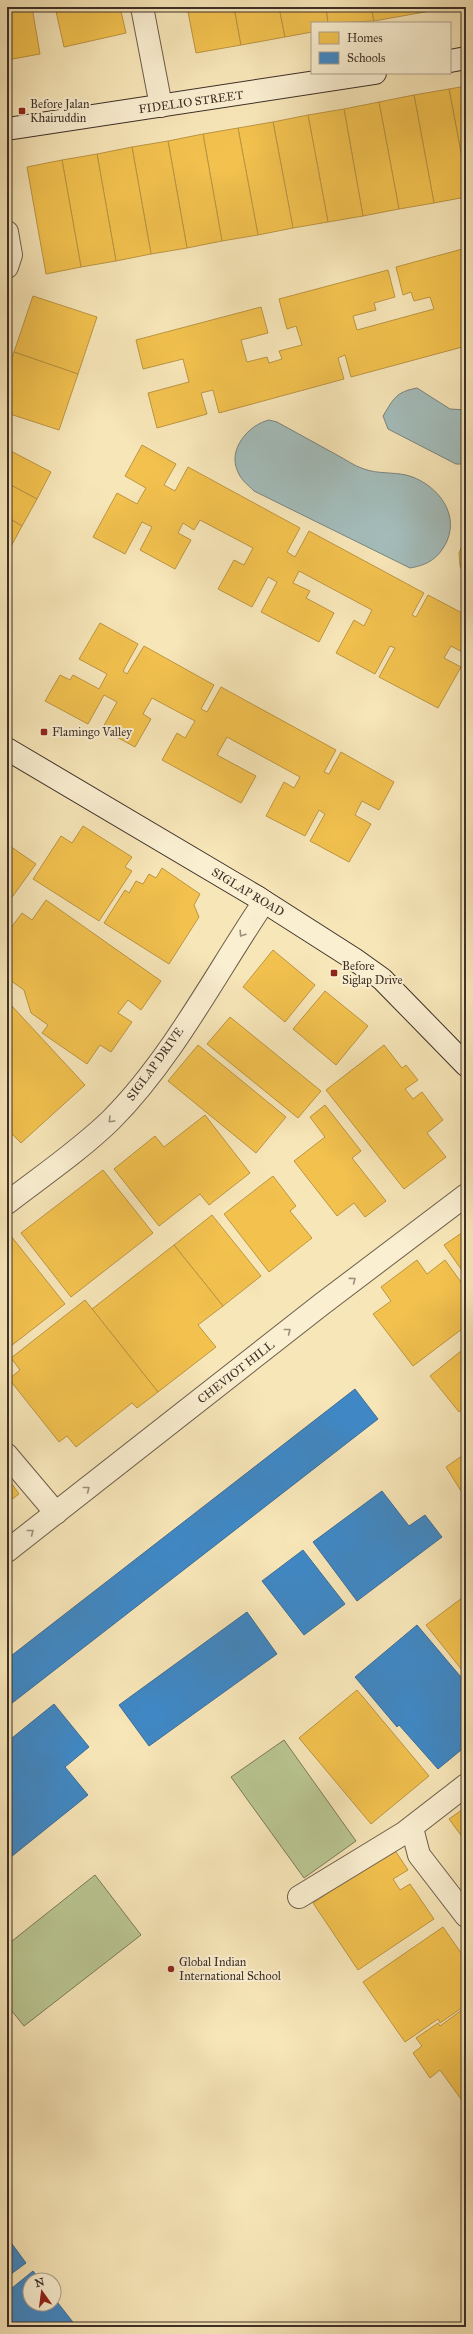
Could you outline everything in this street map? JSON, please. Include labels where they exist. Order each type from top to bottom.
[{"type":"street","points":[[142,7],[161,106]]},
{"type":"street","points":[[451,61],[466,58]]},
{"type":"street","name":"FIDELIO STREET","points":[[7,129],[369,74]]},
{"type":"street","points":[[7,232],[11,256],[7,267]]},
{"type":"street","name":"SIGLAP ROAD","points":[[7,749],[257,897],[382,979],[466,1065]]},
{"type":"street","name":"SIGLAP DRIVE","points":[[7,1204],[91,1138],[111,1119],[150,1076],[264,902],[257,897]]},
{"type":"street","name":"CHEVIOT HILL","points":[[7,1551],[322,1304],[466,1195]]},
{"type":"street","points":[[7,1455],[56,1513]]},
{"type":"street","points":[[299,1897],[412,1828],[466,1785]]},
{"type":"street","points":[[412,1828],[419,1855],[466,1916]]},
{"type":"green space","points":[[284,1740],[356,1841],[304,1878],[231,1777]]},
{"type":"green space","points":[[95,1875],[141,1935],[24,2026],[7,2005],[7,1945]]},
{"type":"water","points":[[417,388],[450,409],[466,410],[466,464],[456,464],[388,429],[383,416],[390,405],[400,394]]},
{"type":"water","points":[[269,420],[277,422],[360,468],[374,472],[406,475],[426,484],[442,499],[450,519],[450,530],[444,547],[437,556],[428,563],[410,568],[254,491],[239,475],[235,464],[235,455],[237,447],[247,433],[254,427]]},
{"type":"building: Homes","points":[[7,7],[32,7],[40,54],[7,60]]},
{"type":"building: Homes","points":[[55,7],[120,7],[126,33],[64,47]]},
{"type":"building: Homes","points":[[187,7],[234,7],[241,45],[196,53]]},
{"type":"building: Homes","points":[[234,7],[279,7],[285,37],[241,45]]},
{"type":"building: Homes","points":[[279,7],[326,7],[328,22],[311,22],[311,32],[285,37]]},
{"type":"building: Homes","points":[[326,7],[371,7],[374,21],[351,22],[328,22]]},
{"type":"building: Homes","points":[[371,7],[418,7],[419,13],[374,21]]},
{"type":"building: Homes","points":[[418,7],[451,7],[419,13]]},
{"type":"building: Homes","points":[[466,86],[466,179],[449,89]]},
{"type":"building: Homes","points":[[449,89],[466,179],[466,197],[434,203],[414,95]]},
{"type":"building: Homes","points":[[414,95],[434,203],[399,209],[379,102]]},
{"type":"building: Homes","points":[[379,102],[399,209],[363,216],[344,109]]},
{"type":"building: Homes","points":[[344,109],[363,216],[328,222],[308,115]]},
{"type":"building: Homes","points":[[308,115],[328,222],[293,228],[273,122]]},
{"type":"building: Homes","points":[[273,122],[293,228],[258,235],[238,128]]},
{"type":"building: Homes","points":[[238,128],[258,235],[222,241],[203,134]]},
{"type":"building: Homes","points":[[203,134],[222,241],[187,248],[168,141]]},
{"type":"building: Homes","points":[[168,141],[187,248],[151,254],[132,147]]},
{"type":"building: Homes","points":[[132,147],[151,254],[116,261],[97,154]]},
{"type":"building: Homes","points":[[97,154],[116,261],[81,267],[62,160]]},
{"type":"building: Homes","points":[[62,160],[81,267],[46,274],[27,167]]},
{"type":"building: Homes","points":[[466,248],[466,346],[351,377],[345,355],[338,358],[344,379],[219,413],[213,390],[201,393],[207,414],[157,428],[148,393],[189,382],[183,359],[143,369],[136,340],[261,307],[268,333],[241,340],[247,362],[267,357],[269,363],[282,359],[279,351],[302,345],[296,326],[287,329],[279,299],[388,270],[395,297],[374,303],[376,310],[353,316],[357,330],[434,309],[430,297],[414,301],[411,292],[403,295],[396,267]]},
{"type":"building: Homes","points":[[33,296],[97,317],[78,374],[14,352]]},
{"type":"building: Homes","points":[[14,352],[78,374],[59,430],[7,413],[7,371]]},
{"type":"building: Homes","points":[[142,445],[176,464],[164,485],[175,491],[188,467],[300,528],[287,552],[295,557],[309,531],[424,593],[412,615],[416,617],[428,595],[466,615],[466,654],[451,646],[444,658],[461,667],[438,708],[379,677],[395,648],[390,646],[375,674],[336,653],[354,620],[364,626],[372,610],[299,571],[293,583],[310,591],[306,598],[334,613],[319,642],[261,612],[277,582],[268,577],[252,607],[218,589],[234,560],[244,565],[253,548],[200,520],[194,530],[183,523],[178,533],[191,540],[175,569],[140,550],[152,527],[142,522],[125,554],[93,537],[117,493],[137,504],[146,488],[125,476]]},
{"type":"building: Homes","points":[[7,449],[51,472],[37,499],[7,483]]},
{"type":"building: Homes","points":[[7,483],[37,499],[22,526],[7,517]]},
{"type":"building: Homes","points":[[7,517],[22,526],[8,552],[7,551]]},
{"type":"building: Homes","points":[[466,536],[466,580],[460,566],[459,553]]},
{"type":"building: Homes","points":[[100,623],[138,644],[123,671],[127,674],[144,646],[214,685],[201,709],[207,712],[221,687],[336,750],[324,772],[329,774],[341,752],[394,782],[379,810],[362,801],[355,815],[371,824],[349,862],[310,841],[325,814],[319,810],[305,836],[266,816],[284,782],[294,788],[300,777],[227,737],[217,755],[256,776],[241,803],[162,760],[177,733],[185,738],[195,721],[152,698],[143,714],[151,719],[135,747],[102,729],[117,702],[104,695],[88,724],[45,701],[60,675],[70,680],[73,675],[99,689],[107,674],[79,659]]},
{"type":"building: Homes","points":[[83,826],[132,857],[125,867],[132,871],[99,921],[33,879],[61,836],[72,843]]},
{"type":"building: Homes","points":[[7,844],[36,864],[10,900],[7,898]]},
{"type":"building: Homes","points":[[162,868],[200,894],[194,905],[199,917],[169,964],[104,923],[125,890],[129,893],[136,881],[143,884],[149,874],[156,878]]},
{"type":"building: Homes","points":[[46,900],[161,981],[141,1010],[128,1000],[118,1013],[132,1022],[111,1052],[100,1045],[87,1064],[42,1033],[48,1025],[31,1013],[24,990],[7,978],[7,933],[22,913],[32,920]]},
{"type":"building: Homes","points":[[273,950],[315,985],[285,1022],[243,987]]},
{"type":"building: Homes","points":[[325,991],[368,1026],[336,1065],[293,1029]]},
{"type":"building: Homes","points":[[11,1005],[85,1085],[21,1143],[7,1129],[7,1009]]},
{"type":"building: Homes","points":[[230,1017],[321,1091],[298,1118],[207,1044]]},
{"type":"building: Homes","points":[[198,1045],[286,1117],[256,1153],[168,1081]]},
{"type":"building: Homes","points":[[384,1045],[402,1068],[406,1065],[418,1080],[405,1089],[413,1099],[422,1092],[443,1120],[427,1133],[446,1157],[404,1189],[326,1090]]},
{"type":"building: Homes","points":[[325,1105],[361,1151],[352,1158],[386,1201],[365,1217],[354,1203],[337,1216],[294,1161],[325,1137],[310,1117]]},
{"type":"building: Homes","points":[[205,1115],[250,1173],[209,1205],[200,1194],[159,1226],[114,1169],[155,1136],[164,1147]]},
{"type":"building: Homes","points":[[103,1170],[153,1233],[71,1297],[21,1233]]},
{"type":"building: Homes","points":[[273,1176],[296,1206],[290,1211],[312,1238],[269,1272],[224,1214]]},
{"type":"building: Homes","points":[[212,1215],[261,1276],[223,1306],[174,1245]]},
{"type":"building: Homes","points":[[466,1230],[466,1276],[444,1245]]},
{"type":"building: Homes","points":[[7,1231],[65,1304],[7,1349]]},
{"type":"building: Homes","points":[[174,1245],[223,1306],[198,1325],[216,1347],[158,1392],[92,1309]]},
{"type":"building: Homes","points":[[417,1260],[427,1274],[445,1260],[466,1289],[466,1326],[413,1366],[373,1314],[391,1301],[381,1287]]},
{"type":"building: Homes","points":[[85,1300],[158,1392],[137,1408],[132,1403],[76,1447],[67,1436],[59,1442],[9,1379],[20,1370],[11,1358]]},
{"type":"building: Homes","points":[[461,1351],[466,1357],[466,1406],[459,1412],[430,1376]]},
{"type":"building: Homes","points":[[466,1453],[466,1499],[446,1467]]},
{"type":"building: Homes","points":[[7,1477],[19,1494],[7,1503]]},
{"type":"building: Homes","points":[[466,1595],[466,1675],[426,1625]]},
{"type":"building: Homes","points":[[357,1690],[429,1776],[371,1824],[299,1738]]},
{"type":"building: Homes","points":[[466,1807],[466,1842],[449,1819]]},
{"type":"building: Homes","points":[[394,1849],[408,1870],[393,1879],[400,1890],[410,1884],[434,1919],[358,1970],[313,1903]]},
{"type":"building: Homes","points":[[443,1927],[466,1960],[466,2005],[440,2023],[438,2019],[405,2042],[363,1982]]},
{"type":"building: Homes","points":[[466,2007],[466,2106],[440,2070],[430,2078],[413,2053],[422,2046],[416,2038],[438,2023],[440,2026]]},
{"type":"building: Schools","points":[[355,1389],[378,1419],[7,1707],[7,1659]]},
{"type":"building: Schools","points":[[382,1491],[409,1526],[425,1515],[442,1537],[357,1601],[313,1542]]},
{"type":"building: Schools","points":[[303,1550],[345,1604],[304,1635],[262,1581]]},
{"type":"building: Schools","points":[[247,1612],[277,1654],[149,1746],[119,1705]]},
{"type":"building: Schools","points":[[417,1625],[466,1683],[466,1746],[438,1769],[399,1725],[397,1727],[355,1677]]},
{"type":"building: Schools","points":[[54,1704],[89,1747],[65,1767],[88,1795],[11,1857],[7,1852],[7,1742]]},
{"type":"building: Schools","points":[[7,2237],[26,2263],[7,2277]]},
{"type":"building: Schools","points":[[22,2280],[22,2312],[62,2312],[62,2308],[76,2326],[7,2327],[7,2292]]},
{"type":"place","name":"Before Jalan Khairuddin","points":[[22,111]]},
{"type":"place","name":"Flamingo Valley","points":[[44,732]]},
{"type":"place","name":"Before Siglap Drive","points":[[334,973]]},
{"type":"place","name":"Global Indian International School","points":[[171,1969]]}]
